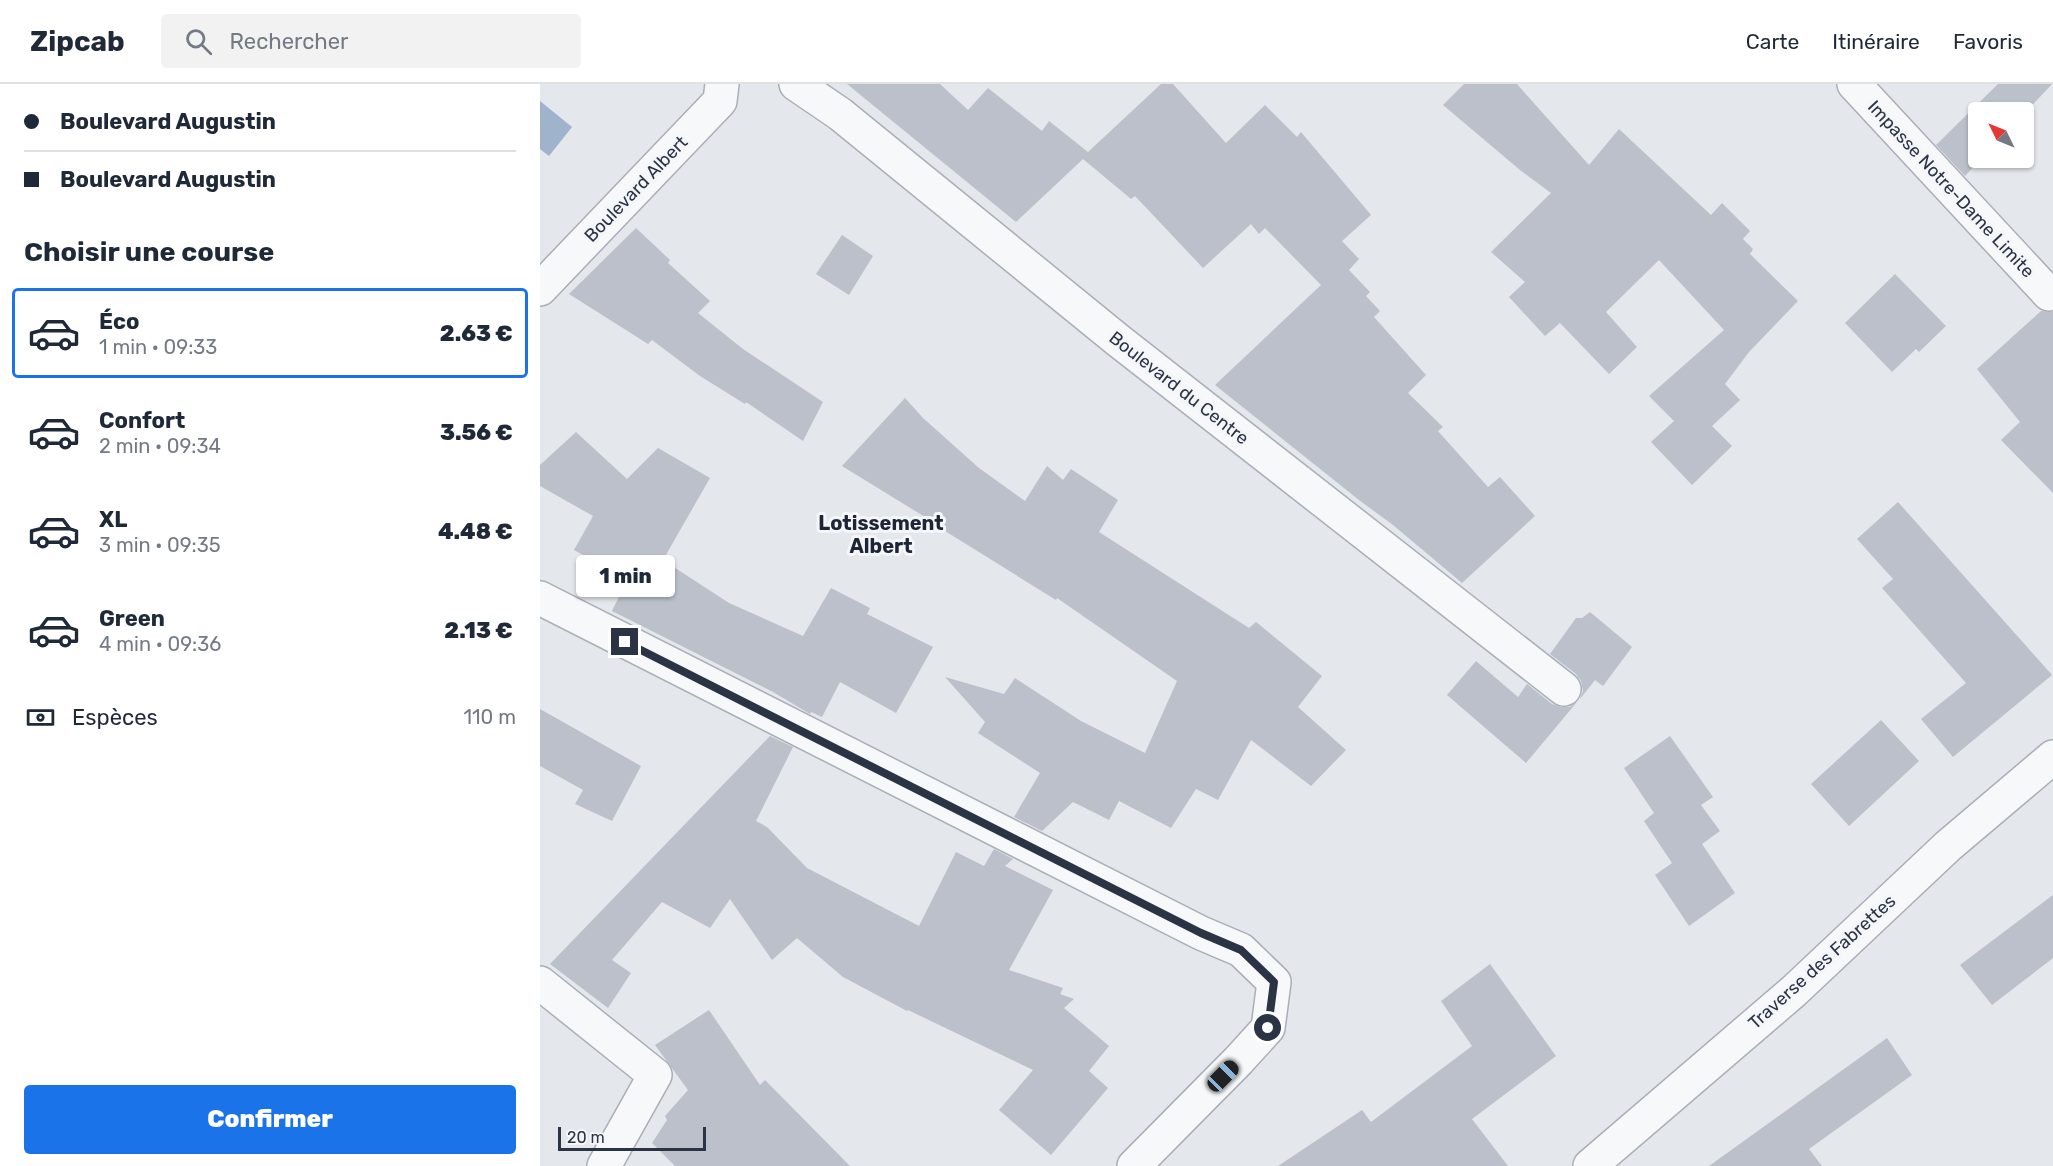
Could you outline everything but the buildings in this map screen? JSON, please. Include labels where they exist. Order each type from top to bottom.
[{"type":"street","name":"Boulevard Albert","points":[[540,289],[720,101],[722,84]]},
{"type":"street","name":"Boulevard du Centre","points":[[796,84],[840,114],[1119,341],[1564,689]]},
{"type":"street","name":"Impasse Notre-Dame Limite","points":[[1854,84],[2049,294]]},
{"type":"street","points":[[540,598],[1201,933],[1241,950],[1274,982],[1268,1028],[1134,1166]]},
{"type":"street","name":"Traverse des Fabrettes","points":[[1590,1166],[1794,991],[1948,846],[2053,757]]},
{"type":"street","points":[[540,983],[655,1075],[604,1166]]},
{"type":"water","points":[[540,101],[572,127],[549,156],[540,149]]},
{"type":"district","name":"Lotissement Albert","points":[[881,534]]},
{"type":"route","points":[[625,642],[1201,933],[1241,950],[1274,982],[1268,1028]]}]
